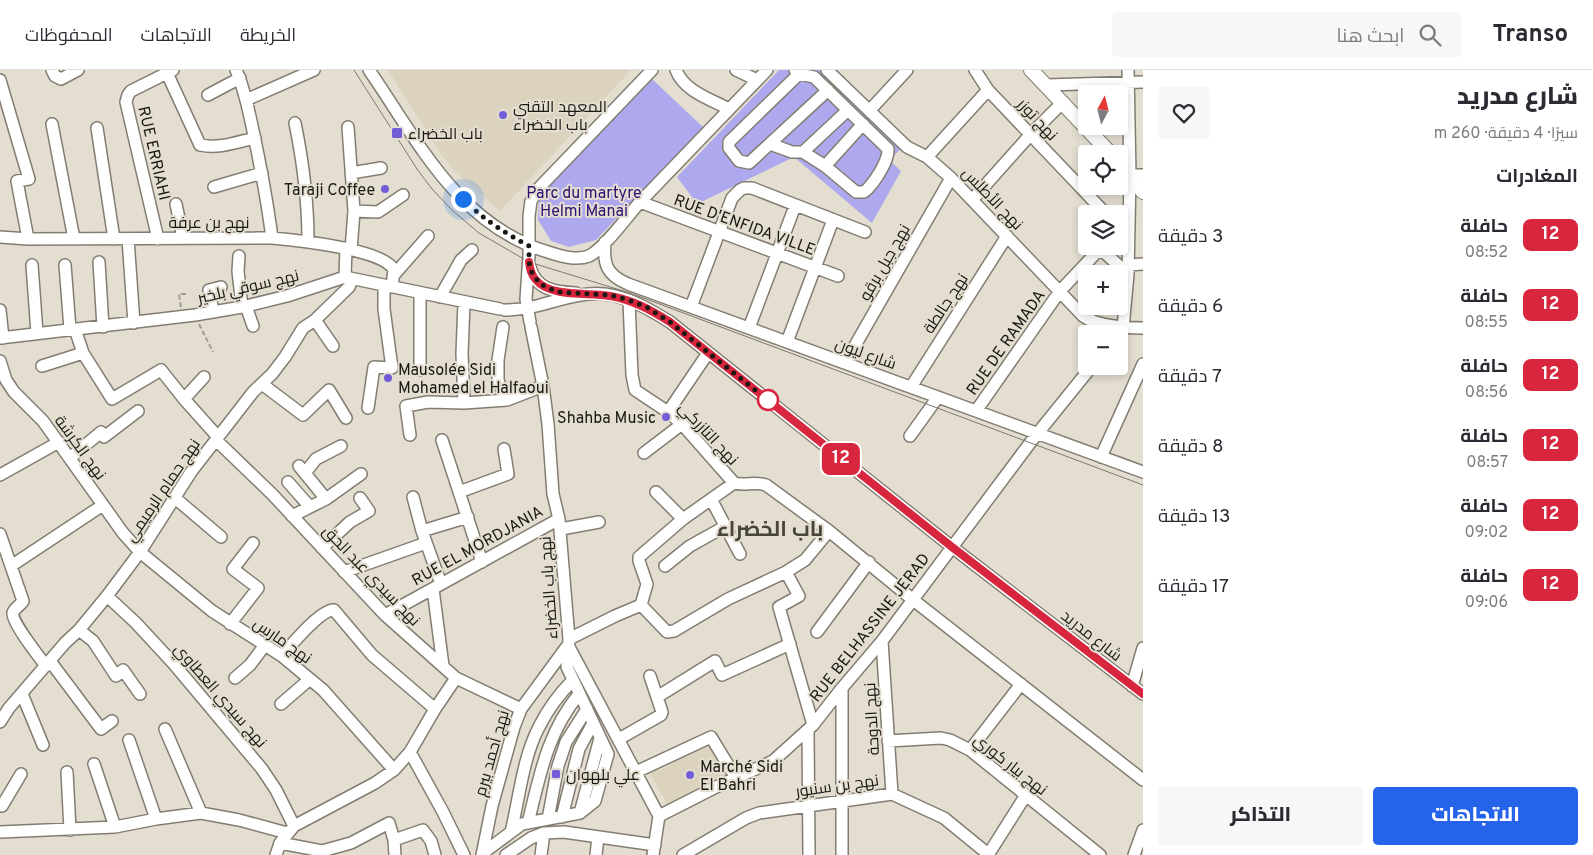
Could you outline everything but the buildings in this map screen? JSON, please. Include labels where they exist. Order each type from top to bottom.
[{"type":"main road","points":[[1031,70],[1103,145]]},
{"type":"main road","points":[[1136,175],[1143,192]]},
{"type":"street","points":[[52,70],[55,76],[61,79],[78,70]]},
{"type":"street","points":[[246,100],[314,70]]},
{"type":"street","points":[[369,70],[440,176],[475,210],[502,232],[529,246],[568,258],[582,258],[590,255],[605,242],[640,202],[767,70]]},
{"type":"street","name":"نهج باب الخضراء","points":[[652,70],[537,190],[530,208],[526,299],[548,424],[553,494],[560,524],[568,642],[659,816]]},
{"type":"street","points":[[676,70],[688,88],[729,109]]},
{"type":"street","points":[[736,70],[757,80]]},
{"type":"street","name":"نهج الأطلس","points":[[827,70],[907,147],[927,158],[951,178],[1087,318],[1105,325]]},
{"type":"street","points":[[870,110],[908,70]]},
{"type":"street","name":"نهج توزر","points":[[975,70],[988,90],[1097,205]]},
{"type":"street","points":[[1128,70],[1136,175],[1128,237]]},
{"type":"street","points":[[170,71],[200,146],[216,146],[255,138]]},
{"type":"street","name":"RUE ERRIAHI","points":[[158,239],[126,102],[131,91],[170,71]]},
{"type":"street","points":[[770,144],[792,152],[803,152],[825,166],[856,192],[864,192],[869,188],[888,154],[888,149],[863,124],[828,90],[814,77],[797,72],[729,142],[728,148],[739,161],[748,163],[828,90]]},
{"type":"street","points":[[208,95],[238,74],[255,138],[266,193],[272,238]]},
{"type":"street","points":[[0,80],[29,179],[17,181],[28,239]]},
{"type":"street","points":[[1047,85],[1143,82]]},
{"type":"street","points":[[927,158],[988,90]]},
{"type":"street","points":[[973,199],[1030,135],[1063,102]]},
{"type":"street","points":[[803,152],[848,110]]},
{"type":"street","points":[[295,123],[308,214],[308,241]]},
{"type":"street","points":[[52,124],[74,239]]},
{"type":"street","points":[[825,166],[863,124]]},
{"type":"street","points":[[348,127],[354,211],[349,249],[348,278],[390,283],[420,292],[502,309],[528,309]]},
{"type":"street","points":[[98,128],[114,239]]},
{"type":"street","points":[[351,173],[381,168]]},
{"type":"street","points":[[214,187],[262,173]]},
{"type":"street","name":"نهج جبل برقو","points":[[845,363],[951,178]]},
{"type":"street","points":[[691,307],[732,198],[744,188],[752,188],[865,232]]},
{"type":"street","points":[[354,211],[378,212],[403,195]]},
{"type":"street","name":"RUE D'ENFIDA VILLE","points":[[640,202],[838,276]]},
{"type":"street","points":[[176,204],[183,238]]},
{"type":"street","points":[[749,328],[795,206]]},
{"type":"street","points":[[787,342],[833,220]]},
{"type":"street","points":[[368,408],[374,367],[392,368],[384,309],[390,283],[428,236]]},
{"type":"street","name":"نهج جالطة","points":[[911,387],[1007,236]]},
{"type":"street","name":"نهج بن عرفة","points":[[0,238],[272,238],[308,241],[349,249],[388,263],[393,268],[390,283]]},
{"type":"street","points":[[128,239],[134,323]]},
{"type":"street","name":"شارع ليون","points":[[605,242],[604,253],[607,268],[612,275],[628,284],[1143,472]]},
{"type":"street","points":[[440,296],[461,260],[472,250]]},
{"type":"street","name":"RUE DE RAMADA","points":[[1085,265],[1099,251],[1105,253],[1121,265]]},
{"type":"street","points":[[239,256],[238,271],[244,306],[253,326]]},
{"type":"street","points":[[99,262],[103,327]]},
{"type":"street","points":[[529,262],[535,279],[548,289],[558,292],[588,293]]},
{"type":"street","points":[[1128,270],[1143,264]]},
{"type":"street","points":[[32,265],[38,333]]},
{"type":"street","points":[[42,366],[83,353],[73,329],[65,265]]},
{"type":"street","name":"RUE DE RAMADA","points":[[976,411],[1060,291],[1078,273]]},
{"type":"street","name":"نهج سوقي بلخير","points":[[2,338],[213,312],[287,296],[348,278]]},
{"type":"street","name":"نهج حمام الرميمي","points":[[0,722],[9,708],[107,596],[140,552],[191,472],[253,392],[285,357],[304,328],[349,287],[348,278]]},
{"type":"street","points":[[213,312],[209,290],[221,288]]},
{"type":"street","points":[[420,292],[420,370]]},
{"type":"street","name":"شارع مدريد","points":[[528,309],[588,293],[610,295],[648,308],[670,322],[952,547],[1143,694]]},
{"type":"street","name":"نهج التازركي","points":[[629,300],[632,375],[635,390],[668,412],[682,424],[734,483],[743,485],[763,484],[829,531],[912,599],[1143,780]]},
{"type":"street","points":[[464,302],[462,354],[464,403]]},
{"type":"street","points":[[0,310],[2,338]]},
{"type":"street","points":[[315,320],[332,346]]},
{"type":"street","points":[[503,327],[498,360],[498,380],[507,400]]},
{"type":"street","name":"نهج الأطلس","points":[[1128,330],[1143,328]]},
{"type":"street","name":"نهج سيدي عبد الحق","points":[[83,353],[112,399],[161,370],[217,439],[385,615],[456,678],[521,709]]},
{"type":"street","points":[[668,412],[708,353]]},
{"type":"street","name":"نهج الكرشة","points":[[0,361],[6,380],[14,392],[43,421],[103,505],[140,552]]},
{"type":"street","points":[[1101,457],[1143,364]]},
{"type":"street","name":"RUE BELHASSINE JERAD","points":[[659,816],[773,761],[810,727],[882,641],[912,599],[1085,375]]},
{"type":"street","points":[[184,399],[204,377]]},
{"type":"street","points":[[262,384],[303,415],[329,390],[346,418]]},
{"type":"street","points":[[410,435],[406,406],[428,402],[464,403],[507,400],[542,386]]},
{"type":"street","points":[[910,436],[938,397]]},
{"type":"street","points":[[70,458],[101,432],[104,437],[138,411]]},
{"type":"street","points":[[644,453],[682,424]]},
{"type":"street","points":[[442,440],[482,562]]},
{"type":"street","points":[[0,475],[59,442]]},
{"type":"street","points":[[326,499],[302,469],[316,459],[341,446]]},
{"type":"street","points":[[459,492],[508,474],[504,449]]},
{"type":"street","points":[[292,516],[326,499],[361,474]]},
{"type":"street","points":[[288,482],[310,507]]},
{"type":"street","name":"نهج التازركي","points":[[641,605],[647,584],[639,557],[683,519],[734,483]]},
{"type":"street","points":[[656,492],[683,519]]},
{"type":"street","points":[[413,497],[437,586],[443,666]]},
{"type":"street","points":[[175,498],[221,537]]},
{"type":"street","points":[[322,548],[350,522],[369,511],[360,498]]},
{"type":"street","points":[[711,500],[740,554]]},
{"type":"street","points":[[11,566],[103,505]]},
{"type":"street","points":[[422,531],[468,517]]},
{"type":"street","name":"RUE EL MORDJANIA","points":[[385,615],[482,562],[560,524],[599,522]]},
{"type":"street","points":[[665,566],[690,546],[726,526]]},
{"type":"street","points":[[483,854],[522,824],[580,814],[600,738],[566,667],[568,642],[614,616],[641,605],[667,632],[674,631],[728,598],[786,572],[805,560],[829,531]]},
{"type":"street","points":[[0,534],[23,601],[14,610],[13,614],[20,630],[102,729],[112,721]]},
{"type":"street","points":[[230,624],[258,588],[233,569],[254,543]]},
{"type":"street","points":[[344,572],[426,543]]},
{"type":"street","name":"نهج مارس","points":[[140,552],[230,624],[282,656],[323,690],[394,770]]},
{"type":"street","points":[[817,632],[869,562]]},
{"type":"street","points":[[786,572],[799,596],[779,607],[810,727],[809,855]]},
{"type":"street","name":"نهج سيدي العطاوي","points":[[107,596],[136,623],[173,663],[262,768],[276,790],[287,834]]},
{"type":"street","points":[[282,656],[306,628],[329,610],[334,610],[372,656],[435,709]]},
{"type":"street","points":[[79,630],[93,641],[116,676],[123,670],[140,694]]},
{"type":"street","name":"نهج الدوحة","points":[[882,641],[892,794]]},
{"type":"street","name":"نهج أحمد بيرم","points":[[483,854],[492,806],[514,727],[521,709],[568,642]]},
{"type":"street","points":[[657,698],[715,661],[722,675],[790,644]]},
{"type":"street","points":[[235,678],[250,665],[265,645]]},
{"type":"street","points":[[1132,686],[1143,648]]},
{"type":"street","points":[[619,739],[661,716],[662,712],[650,676]]},
{"type":"street","points":[[276,855],[287,834],[394,770],[410,752],[456,678]]},
{"type":"street","points":[[281,704],[310,679]]},
{"type":"street","points":[[511,832],[528,755],[538,728],[557,697],[573,680]]},
{"type":"street","points":[[970,750],[1021,684]]},
{"type":"street","points":[[842,688],[842,855]]},
{"type":"street","points":[[22,694],[43,745]]},
{"type":"street","points":[[528,823],[543,760],[553,733],[567,708],[579,694]]},
{"type":"street","points":[[548,819],[558,766],[566,742],[586,709]]},
{"type":"street","points":[[562,817],[579,749],[593,723]]},
{"type":"street","points":[[165,728],[201,813]]},
{"type":"street","points":[[636,772],[711,737],[736,778]]},
{"type":"street","name":"نهج بيار كوري","points":[[888,741],[941,738],[950,740],[970,750],[1100,855]]},
{"type":"street","points":[[129,740],[156,819]]},
{"type":"street","points":[[410,752],[464,855]]},
{"type":"street","points":[[94,764],[115,828]]},
{"type":"street","points":[[67,772],[70,830]]},
{"type":"street","points":[[0,806],[2,806],[21,774]]},
{"type":"street","name":"نهج بن سنيور","points":[[683,855],[752,815],[766,811],[892,794],[944,818],[988,855]]},
{"type":"street","points":[[988,855],[1026,795]]},
{"type":"street","points":[[0,832],[115,828],[156,819],[201,813],[240,820],[287,834],[322,851],[351,842],[390,823],[395,855]]},
{"type":"street","points":[[506,855],[531,838],[544,833],[564,832],[598,837],[654,850],[659,816]]},
{"type":"street","points":[[394,840],[423,830],[431,842],[435,855]]},
{"type":"street","points":[[1134,855],[1143,830]]},
{"type":"street","points":[[541,855],[544,833]]},
{"type":"street","points":[[596,855],[598,837]]},
{"type":"path","points":[[183,316],[179,294],[188,294]]},
{"type":"path","points":[[195,315],[213,352]]},
{"type":"shaded area","name":"المعهد التقني باب الخضراء","points":[[388,70],[631,70],[500,211],[454,170],[441,154]]},
{"type":"shaded area","name":"Marché Sidi El Bahri","points":[[712,740],[732,778],[668,806],[649,771],[663,769]]},
{"type":"green space","points":[[779,70],[822,70],[902,148],[889,160],[901,171],[872,223],[794,157],[697,204],[677,177]]},
{"type":"green space","name":"Parc du martyre Helmi Manai","points":[[652,79],[703,127],[596,240],[569,247],[551,241],[538,220],[539,197]]},
{"type":"tram line","points":[[354,70],[417,169],[432,189],[452,210],[479,233],[529,262],[630,293],[1143,485]]},
{"type":"bus line","name":"12","points":[[529,262],[535,279],[548,289],[558,292],[610,295],[629,300],[648,308],[670,322],[952,547],[1143,694]]},
{"type":"place","name":"المعهد التقني باب الخضراء","points":[[503,115]]},
{"type":"place","name":"باب الخضراء","points":[[397,133]]},
{"type":"place","name":"Taraji Coffee","points":[[385,189]]},
{"type":"place","name":"Mausolée Sidi Mohamed el Halfaoui","points":[[388,378]]},
{"type":"place","name":"Shahba Music","points":[[666,417]]},
{"type":"place","name":"علي بلهوان","points":[[556,774]]},
{"type":"place","name":"Marché Sidi El Bahri","points":[[690,775]]},
{"type":"district","name":"باب الخضراء","points":[[770,529]]},
{"type":"route","points":[[463,199],[502,232],[529,246],[529,262],[532,273],[540,284],[558,292],[610,295],[648,308],[670,322],[768,400]]}]
